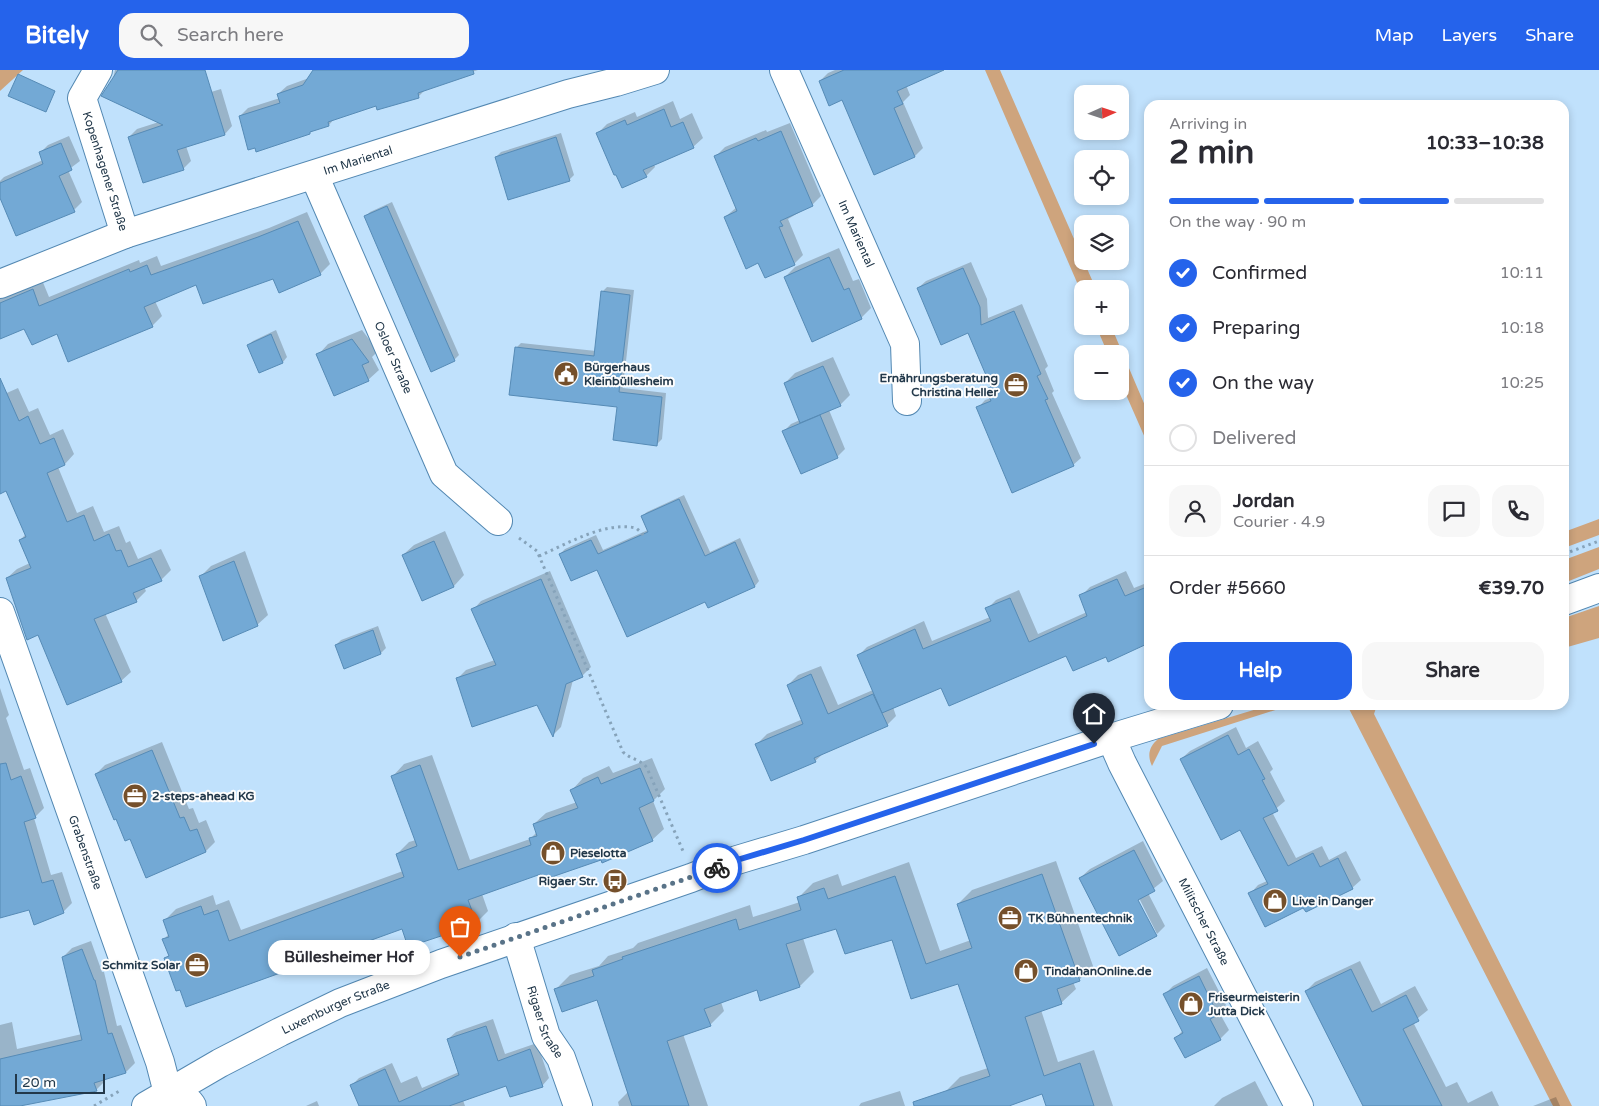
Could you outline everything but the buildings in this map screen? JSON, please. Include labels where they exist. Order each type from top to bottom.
[{"type":"street","name":"Kopenhagener Straße","points":[[0,284],[125,234],[82,98],[98,70]]},
{"type":"street","name":"Im Mariental","points":[[125,234],[314,175],[589,79],[655,70]]},
{"type":"street","name":"Im Mariental","points":[[784,70],[905,344],[907,402]]},
{"type":"street","name":"Osloer Straße","points":[[314,175],[444,474],[498,521]]},
{"type":"street","points":[[1569,598],[1599,588]]},
{"type":"street","name":"Grabenstraße","points":[[0,612],[160,1062],[159,1102]]},
{"type":"street","name":"Luxemburger Straße","points":[[159,1102],[220,1063],[340,1003],[516,937],[691,878],[737,860],[823,834],[1112,738],[1203,710]]},
{"type":"street","name":"Militscher Straße","points":[[1112,738],[1122,763],[1299,1106]]},
{"type":"street","name":"Rigaer Straße","points":[[516,937],[546,1036],[561,1058],[578,1106]]},
{"type":"street","points":[[159,1102],[189,1102],[192,1106]]},
{"type":"path","points":[[498,521],[537,551],[623,752],[629,758],[643,762],[647,768],[680,844]]},
{"type":"path","points":[[539,556],[587,534],[616,527],[636,528],[645,539]]},
{"type":"path","points":[[1569,552],[1599,541]]},
{"type":"shaded area","points":[[0,70],[23,70],[0,91]]},
{"type":"shaded area","points":[[985,70],[1000,70],[1074,239],[1074,270],[1088,270],[1092,280],[1076,280]]},
{"type":"shaded area","points":[[1100,335],[1115,335],[1119,345],[1104,345]]},
{"type":"shaded area","points":[[1129,368],[1144,403],[1144,436],[1128,400]]},
{"type":"shaded area","points":[[1599,519],[1599,535],[1569,546],[1569,530]]},
{"type":"shaded area","points":[[1599,547],[1599,569],[1569,581],[1569,558]]},
{"type":"shaded area","points":[[1599,606],[1599,638],[1569,647],[1569,616]]},
{"type":"shaded area","points":[[1254,710],[1275,710],[1162,746],[1152,766],[1150,751],[1158,739]]},
{"type":"shaded area","points":[[1350,710],[1375,710],[1374,714],[1572,1106],[1553,1106]]},
{"type":"way so far","points":[[460,957],[717,868]]},
{"type":"place","name":"Bürgerhaus Kleinbüllesheim","points":[[566,374]]},
{"type":"place","name":"Ernährungsberatung Christina Heller","points":[[1016,385]]},
{"type":"place","name":"2-steps-ahead KG","points":[[135,796]]},
{"type":"place","name":"Pieselotta","points":[[553,853]]},
{"type":"place","name":"Rigaer Str.","points":[[615,881]]},
{"type":"place","name":"Live in Danger","points":[[1275,901]]},
{"type":"place","name":"TK Bühnentechnik","points":[[1010,918]]},
{"type":"place","name":"Büllesheimer Hof","points":[[460,957]]},
{"type":"place","name":"Schmitz Solar","points":[[197,965]]},
{"type":"place","name":"TindahanOnline.de","points":[[1026,971]]},
{"type":"place","name":"Friseurmeisterin Jutta Dick","points":[[1191,1004]]},
{"type":"route","points":[[717,868],[1094,744]]}]
